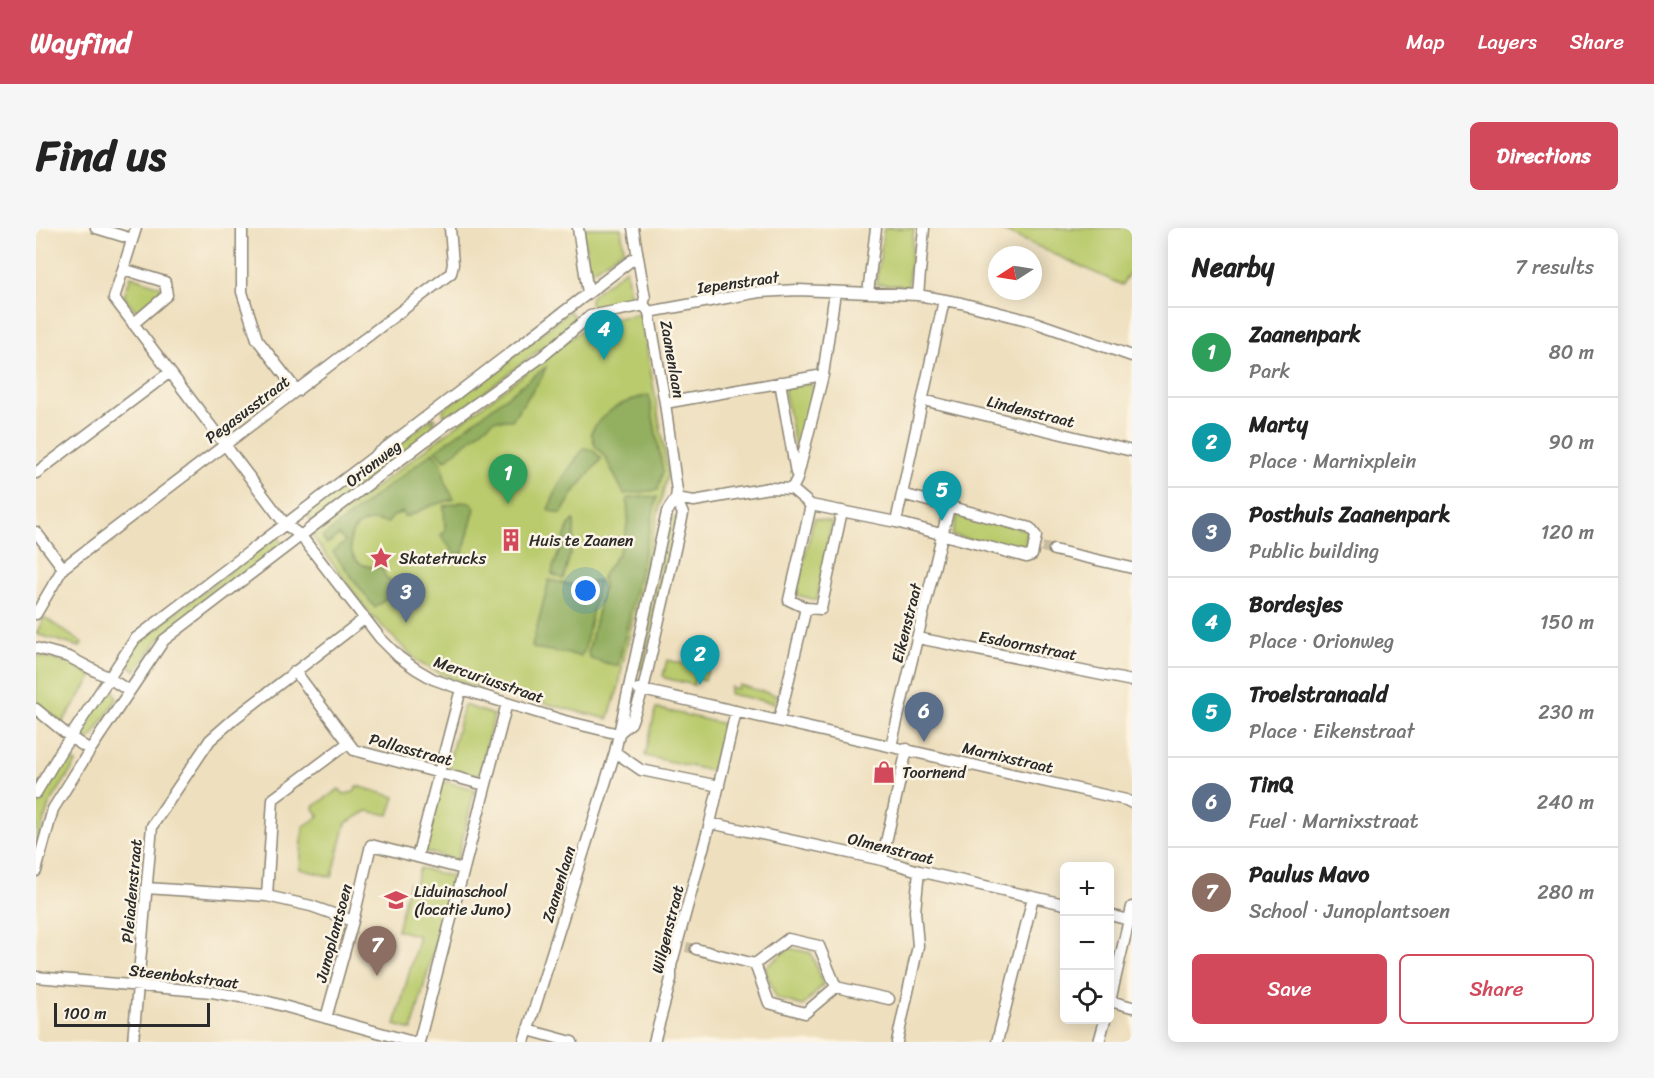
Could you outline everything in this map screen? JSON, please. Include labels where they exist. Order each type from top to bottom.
[{"type":"street","points":[[96,228],[134,233],[123,269],[165,282],[167,295],[133,324]]},
{"type":"street","points":[[242,228],[242,292],[257,339],[297,391]]},
{"type":"street","name":"Pegasusstraat","points":[[37,612],[63,568],[451,273],[453,264],[450,228]]},
{"type":"street","points":[[578,228],[590,316]]},
{"type":"street","name":"Zaanenlaan","points":[[524,1042],[615,752],[667,512],[676,498],[677,491],[665,403],[633,228]]},
{"type":"street","points":[[868,293],[876,228]]},
{"type":"street","points":[[918,295],[924,228]]},
{"type":"street","name":"Orionweg","points":[[36,793],[135,639],[637,256]]},
{"type":"street","name":"Mercuriusstraat","points":[[123,269],[114,298],[285,524],[301,536],[364,619],[399,657],[434,679],[461,689],[565,721],[619,734]]},
{"type":"street","name":"Iepenstraat","points":[[646,308],[759,291],[798,290],[918,295],[1031,321],[1132,356]]},
{"type":"street","points":[[795,484],[823,375],[835,292]]},
{"type":"street","points":[[896,522],[944,300]]},
{"type":"street","name":"Orionweg","points":[[36,871],[53,809],[164,640],[446,425],[543,356],[590,316],[640,306],[646,308]]},
{"type":"street","points":[[36,473],[170,372]]},
{"type":"street","points":[[665,403],[823,375]]},
{"type":"street","points":[[780,382],[795,484],[811,505],[896,522],[1026,558],[1032,555],[1039,546],[1030,528],[902,494]]},
{"type":"street","name":"Lindenstraat","points":[[923,400],[1132,452]]},
{"type":"street","points":[[434,411],[446,425]]},
{"type":"street","points":[[676,498],[694,501],[795,484]]},
{"type":"street","name":"Zaanenlaan","points":[[619,734],[631,723],[643,690],[683,514],[676,498]]},
{"type":"street","points":[[811,505],[789,600],[806,608],[821,609],[842,511]]},
{"type":"street","name":"Eikenstraat","points":[[891,746],[949,507]]},
{"type":"street","points":[[36,532],[63,568]]},
{"type":"street","points":[[1054,550],[1132,568]]},
{"type":"street","points":[[779,720],[806,608]]},
{"type":"street","name":"Pleiadenstraat","points":[[133,1042],[152,826],[210,740],[364,619]]},
{"type":"street","name":"Esdoornstraat","points":[[918,638],[1132,681]]},
{"type":"street","points":[[36,648],[69,657],[129,691]]},
{"type":"street","name":"Pallasstraat","points":[[295,671],[354,750],[485,785]]},
{"type":"street","name":"Marnixstraat","points":[[629,687],[907,749],[1132,803]]},
{"type":"street","points":[[417,857],[461,689]]},
{"type":"street","points":[[419,1042],[507,703]]},
{"type":"street","points":[[36,709],[90,750]]},
{"type":"street","name":"Wilgenstraat","points":[[654,1042],[671,979],[671,966],[686,947],[710,823],[736,711]]},
{"type":"street","points":[[267,896],[273,799],[348,743]]},
{"type":"street","points":[[882,860],[907,749]]},
{"type":"street","points":[[615,752],[641,770],[719,786]]},
{"type":"street","name":"Olmenstraat","points":[[710,823],[882,860],[919,871],[1060,903]]},
{"type":"street","name":"Junoplantsoen","points":[[326,1018],[371,845],[463,869]]},
{"type":"street","points":[[897,1042],[898,1002],[918,946],[915,911],[919,871]]},
{"type":"street","points":[[146,888],[267,896],[311,906],[353,921]]},
{"type":"street","points":[[997,1042],[1033,897]]},
{"type":"street","points":[[1114,984],[1132,907]]},
{"type":"street","points":[[1114,916],[1129,920]]},
{"type":"street","points":[[755,964],[788,939],[819,946],[836,987]]},
{"type":"street","points":[[686,947],[755,964]]},
{"type":"street","points":[[755,964],[769,1003],[778,1006],[805,1013],[836,987]]},
{"type":"street","name":"Steenbokstraat","points":[[36,977],[224,994],[269,1002],[326,1018]]},
{"type":"street","points":[[836,987],[898,1002]]},
{"type":"street","points":[[1114,1002],[1132,1007]]},
{"type":"street","points":[[326,1018],[370,1037],[413,1042]]},
{"type":"street","points":[[1099,1042],[1104,1024]]},
{"type":"street","points":[[528,1030],[572,1042]]},
{"type":"green space","points":[[583,228],[621,228],[624,249],[589,273]]},
{"type":"green space","points":[[884,228],[914,228],[908,286],[876,284]]},
{"type":"green space","points":[[997,228],[1132,228],[1132,269],[1122,285],[1042,249],[1042,246],[1036,246]]},
{"type":"green space","points":[[626,269],[632,305],[596,310],[590,304],[593,294]]},
{"type":"green space","points":[[131,276],[160,286],[161,293],[138,313],[124,296]]},
{"type":"green space","points":[[570,311],[577,321],[452,417],[444,415],[443,410]]},
{"type":"green space","points":[[641,314],[668,472],[619,686],[608,719],[459,682],[419,663],[371,615],[312,536],[592,322]]},
{"type":"green space","points":[[546,367],[542,377],[512,420],[494,420],[445,460],[436,450]]},
{"type":"green space","points":[[810,383],[814,388],[801,446],[795,447],[784,388]]},
{"type":"green space","points":[[649,395],[663,471],[658,490],[624,494],[605,457],[595,446],[591,432],[603,417],[616,407]]},
{"type":"green space","points":[[433,418],[436,419],[432,422],[434,425],[438,422],[439,425],[312,523],[305,513]]},
{"type":"green space","points":[[584,448],[593,450],[601,459],[574,492],[561,514],[549,510],[562,479]]},
{"type":"green space","points":[[433,452],[442,464],[446,485],[454,499],[430,506],[409,516],[404,516],[402,512],[393,516],[388,523],[366,522],[355,529],[352,534],[350,545],[354,557],[365,566],[382,568],[386,578],[395,586],[395,591],[375,608],[333,552],[345,542],[339,535],[327,544],[322,537]]},
{"type":"green space","points":[[657,497],[618,666],[591,659],[588,653],[603,589],[602,576],[617,555],[625,538],[628,517],[627,501],[629,498]]},
{"type":"green space","points":[[462,502],[472,503],[475,508],[463,553],[454,553],[441,535],[445,531],[444,506]]},
{"type":"green space","points":[[958,513],[1028,530],[1024,554],[952,535]]},
{"type":"green space","points":[[672,518],[678,518],[642,669],[637,669]]},
{"type":"green space","points":[[814,518],[832,522],[817,600],[796,595]]},
{"type":"green space","points":[[574,520],[573,542],[563,579],[552,574],[553,568],[569,525]]},
{"type":"green space","points":[[277,536],[284,545],[156,642],[136,671],[124,662],[138,641]]},
{"type":"green space","points":[[549,580],[572,585],[599,581],[584,652],[580,656],[532,646]]},
{"type":"green space","points":[[44,617],[82,643],[80,647],[36,634]]},
{"type":"green space","points":[[36,655],[71,664],[93,676],[62,723],[36,700]]},
{"type":"green space","points":[[667,660],[708,669],[705,681],[695,678],[694,685],[665,678],[663,676]]},
{"type":"green space","points":[[739,685],[776,695],[774,703],[729,694],[730,687],[737,689]]},
{"type":"green space","points":[[106,691],[114,691],[117,699],[93,736],[88,739],[83,738],[80,733],[81,728]]},
{"type":"green space","points":[[464,705],[494,715],[479,776],[447,768]]},
{"type":"green space","points":[[656,708],[724,724],[712,771],[645,756]]},
{"type":"green space","points":[[63,755],[76,763],[49,805],[36,846],[36,800]]},
{"type":"green space","points":[[442,781],[475,789],[457,860],[423,851]]},
{"type":"green space","points":[[357,786],[395,797],[389,815],[367,811],[346,823],[332,877],[300,869],[303,827],[319,816],[313,807],[339,789],[344,794],[354,792]]},
{"type":"green space","points":[[420,868],[453,877],[412,1030],[395,1025],[419,936],[397,930],[409,883],[415,884]]},
{"type":"green space","points":[[789,948],[811,953],[823,985],[803,1006],[776,998],[765,968]]},
{"type":"tunnel","points":[[1042,547],[1054,550]]},
{"type":"tunnel","points":[[686,947],[696,949]]},
{"type":"place","name":"Bordesjes","points":[[604,360]]},
{"type":"place","name":"Zaanenpark","points":[[508,504]]},
{"type":"place","name":"Troelstranaald","points":[[942,521]]},
{"type":"place","name":"Huis te Zaanen","points":[[511,540]]},
{"type":"place","name":"Skatetrucks","points":[[381,558]]},
{"type":"place","name":"Posthuis Zaanenpark","points":[[406,623]]},
{"type":"place","name":"Marty","points":[[700,685]]},
{"type":"place","name":"TinQ","points":[[924,742]]},
{"type":"place","name":"Toornend","points":[[884,772]]},
{"type":"place","name":"Liduinaschool (locatie Juno)","points":[[396,900]]},
{"type":"place","name":"Paulus Mavo","points":[[377,976]]}]
